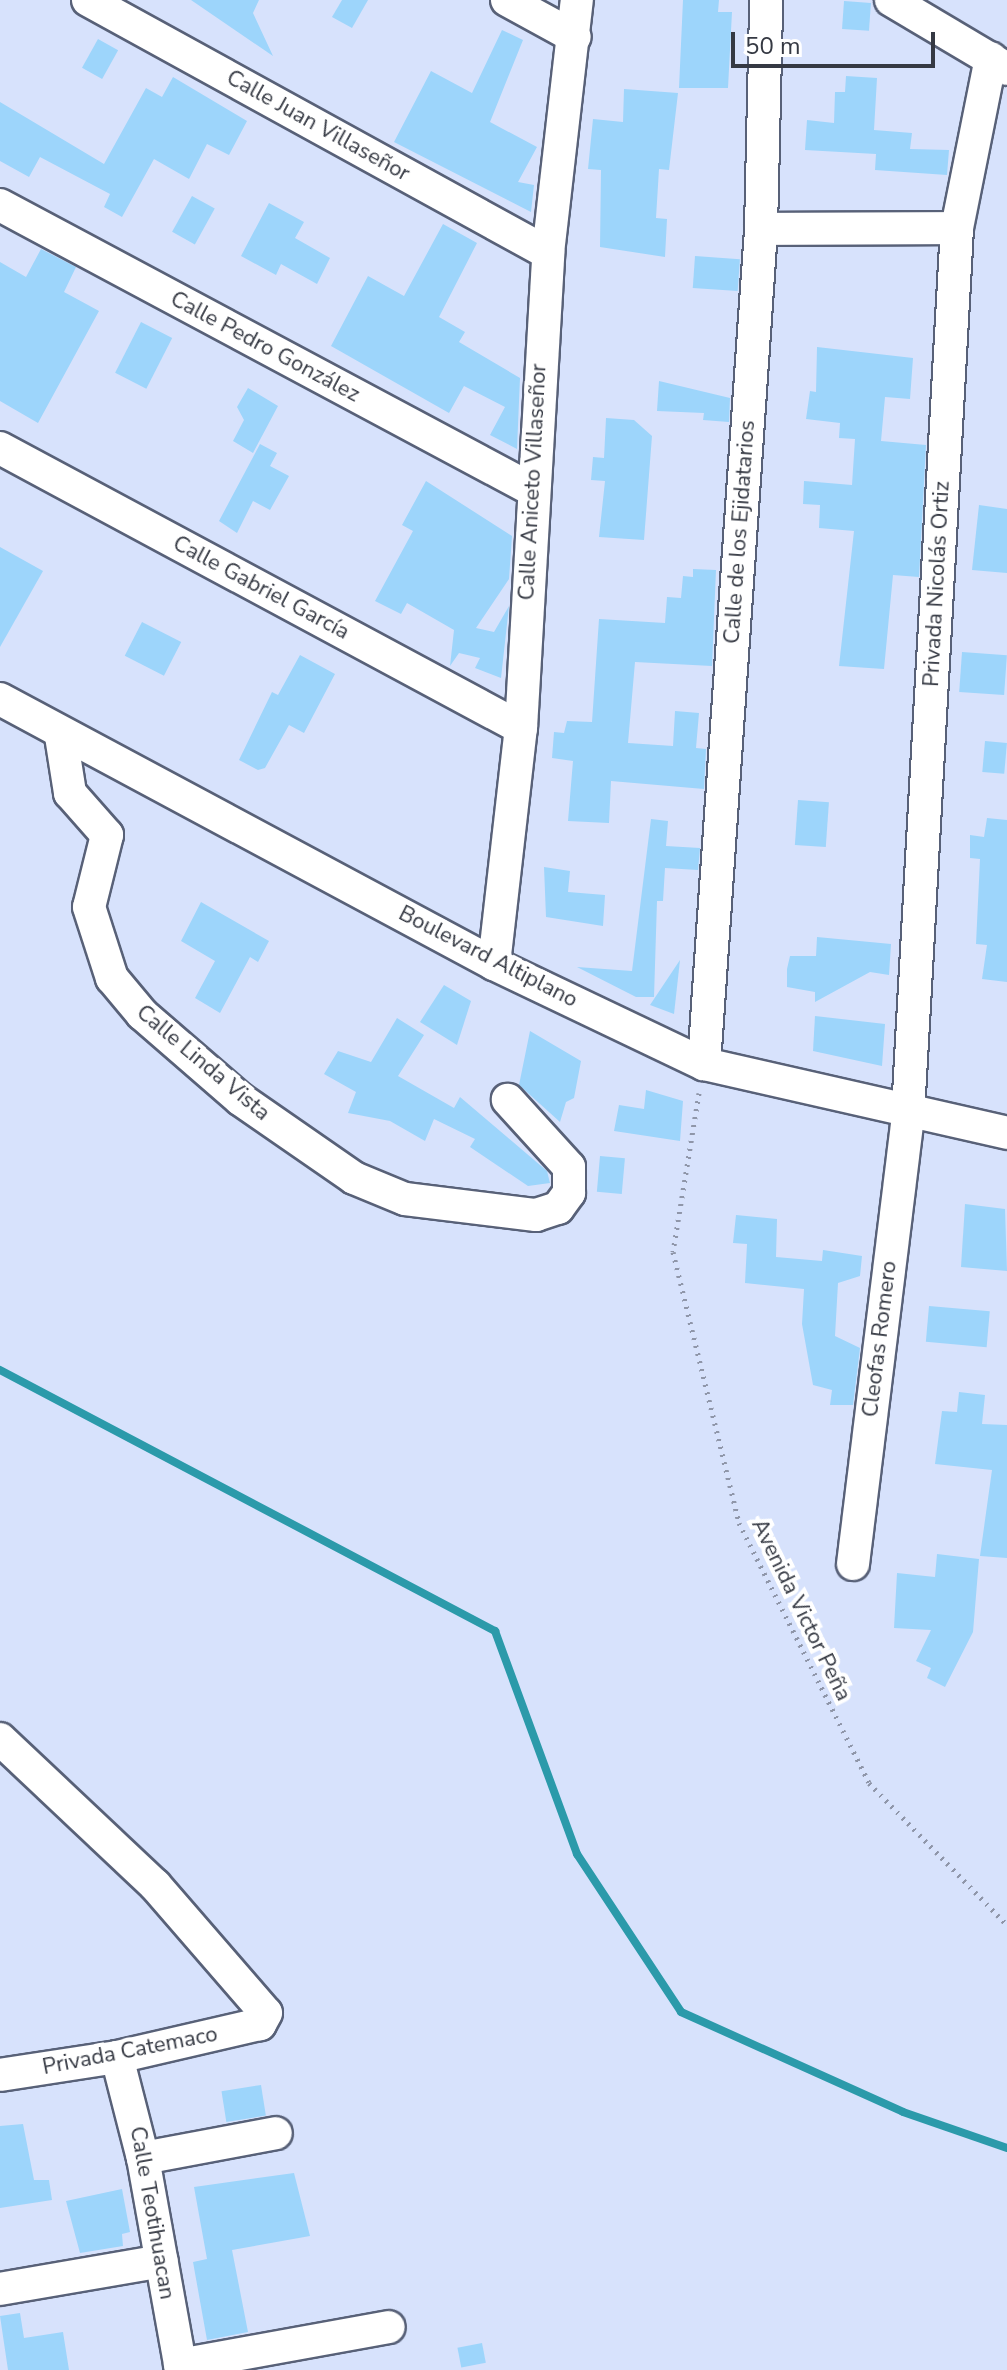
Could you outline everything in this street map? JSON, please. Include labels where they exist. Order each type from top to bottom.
[{"type":"street","name":"Calle Juan Villaseñor","points":[[88,0],[548,253]]},
{"type":"street","points":[[507,0],[575,37]]},
{"type":"street","name":"Calle Aniceto Villaseñor","points":[[494,964],[521,728],[531,489],[548,253],[577,0]]},
{"type":"street","name":"Calle de los Ejidatarios","points":[[704,1064],[761,229],[766,0]]},
{"type":"street","points":[[891,0],[999,63]]},
{"type":"street","name":"Privada Nicolás Ortiz","points":[[908,1113],[957,228],[999,63]]},
{"type":"street","name":"Calle Pedro González","points":[[0,205],[531,489]]},
{"type":"street","points":[[761,229],[957,228]]},
{"type":"street","name":"Calle Gabriel García","points":[[0,448],[521,728]]},
{"type":"street","name":"Boulevard Altiplano","points":[[0,699],[61,736],[494,964],[704,1064],[908,1113],[1007,1133]]},
{"type":"street","name":"Calle Linda Vista","points":[[61,736],[70,793],[107,835],[89,907],[112,978],[142,1014],[240,1099],[354,1178],[405,1199],[536,1215],[558,1208],[569,1193],[569,1167],[508,1100]]},
{"type":"street","name":"Cleofas Romero","points":[[853,1564],[908,1113]]},
{"type":"street","name":"Privada Catemaco","points":[[0,1739],[155,1885],[261,2002],[260,2024],[117,2057],[0,2075]]},
{"type":"street","name":"Calle Teotihuacan","points":[[117,2057],[143,2158],[180,2368]]},
{"type":"street","points":[[143,2158],[276,2133]]},
{"type":"street","points":[[0,2289],[162,2261]]},
{"type":"street","points":[[180,2368],[389,2327]]},
{"type":"path","name":"Avenida Victor Peña","points":[[704,1064],[673,1252],[739,1523],[869,1783],[1007,1925]]},
{"type":"building","points":[[191,0],[259,0],[253,13],[273,56]]},
{"type":"building","points":[[342,0],[368,0],[352,28],[332,17]]},
{"type":"building","points":[[683,0],[719,0],[718,12],[732,12],[728,88],[679,88]]},
{"type":"building","points":[[844,1],[871,3],[869,31],[842,29]]},
{"type":"building","points":[[502,30],[523,40],[490,122],[537,147],[518,182],[534,185],[531,212],[394,142],[431,71],[472,93]]},
{"type":"building","points":[[98,39],[118,50],[102,79],[82,68]]},
{"type":"building","points":[[846,76],[877,78],[874,130],[912,133],[910,149],[949,150],[947,175],[875,170],[876,154],[805,150],[807,120],[834,123],[835,92],[845,92]]},
{"type":"building","points":[[173,77],[247,121],[229,155],[207,144],[189,179],[154,159],[122,217],[104,207],[110,194],[40,157],[29,177],[0,161],[0,102],[104,164],[146,88],[162,97]]},
{"type":"building","points":[[624,89],[678,93],[669,170],[659,169],[656,218],[667,219],[665,257],[600,247],[601,170],[588,169],[593,119],[623,122]]},
{"type":"building","points":[[192,196],[215,209],[195,244],[172,232]]},
{"type":"building","points":[[269,203],[304,222],[295,238],[330,258],[317,284],[281,264],[276,275],[241,256]]},
{"type":"building","points":[[443,224],[477,243],[439,317],[465,332],[459,342],[520,378],[517,449],[490,435],[505,407],[464,386],[449,413],[331,346],[368,276],[404,296]]},
{"type":"building","points":[[41,249],[76,267],[64,292],[99,311],[38,423],[0,401],[0,262],[26,277]]},
{"type":"building","points":[[695,256],[740,259],[738,291],[693,288]]},
{"type":"building","points":[[141,322],[172,338],[146,389],[115,373]]},
{"type":"building","points":[[817,347],[913,358],[910,399],[885,397],[881,441],[926,445],[919,577],[893,575],[884,669],[839,666],[854,531],[819,528],[820,505],[803,504],[804,481],[852,485],[855,439],[839,438],[840,423],[806,419],[810,391],[816,392]]},
{"type":"building","points":[[659,381],[730,398],[729,422],[703,420],[704,413],[657,411]]},
{"type":"building","points":[[248,388],[278,406],[253,453],[233,441],[244,420],[237,407]]},
{"type":"building","points":[[606,418],[634,420],[652,436],[644,540],[599,537],[605,481],[591,480],[593,457],[604,458]]},
{"type":"building","points":[[260,444],[277,453],[270,466],[289,476],[270,510],[253,501],[237,533],[219,521]]},
{"type":"building","points":[[426,481],[512,536],[509,579],[476,628],[494,632],[509,606],[501,678],[475,668],[480,658],[459,653],[450,666],[454,630],[407,603],[401,614],[375,601],[413,531],[402,525]]},
{"type":"building","points":[[979,505],[1007,509],[1007,573],[972,570]]},
{"type":"building","points":[[0,547],[43,571],[0,647]]},
{"type":"building","points":[[693,569],[716,570],[712,666],[635,662],[628,743],[673,746],[675,711],[699,713],[696,748],[706,749],[704,789],[611,781],[609,823],[568,821],[573,761],[552,758],[554,732],[564,733],[567,721],[592,722],[599,619],[665,623],[667,597],[681,598],[683,576],[693,577]]},
{"type":"building","points":[[142,622],[181,642],[164,676],[125,656]]},
{"type":"building","points":[[962,652],[1007,655],[1004,695],[959,692]]},
{"type":"building","points":[[300,655],[335,674],[304,733],[289,725],[265,768],[258,770],[239,760],[272,692],[278,695]]},
{"type":"building","points":[[985,741],[1007,743],[1004,774],[982,772]]},
{"type":"building","points":[[798,800],[829,802],[826,847],[795,845]]},
{"type":"building","points":[[987,818],[1007,820],[1007,982],[982,979],[987,945],[976,944],[980,859],[970,858],[970,835],[984,837]]},
{"type":"building","points":[[651,819],[668,821],[666,846],[700,848],[698,870],[665,868],[663,901],[657,901],[654,997],[636,997],[577,967],[632,971]]},
{"type":"building","points":[[544,867],[570,871],[568,892],[605,895],[603,926],[546,917]]},
{"type":"building","points":[[201,902],[269,941],[258,962],[250,957],[220,1013],[195,998],[215,961],[181,941]]},
{"type":"building","points":[[817,937],[891,944],[889,975],[870,972],[815,1002],[815,992],[787,987],[787,969],[790,956],[816,956]]},
{"type":"building","points":[[680,960],[674,1014],[650,1005]]},
{"type":"building","points":[[444,985],[471,1001],[457,1045],[420,1022]]},
{"type":"building","points":[[815,1016],[885,1024],[882,1066],[813,1051]]},
{"type":"building","points":[[397,1018],[424,1035],[398,1076],[454,1108],[460,1097],[547,1171],[550,1183],[528,1186],[470,1147],[475,1139],[434,1119],[425,1141],[390,1121],[348,1113],[356,1092],[324,1074],[338,1051],[371,1062]]},
{"type":"building","points":[[530,1031],[581,1061],[574,1098],[566,1102],[560,1122],[519,1085]]},
{"type":"building","points":[[646,1090],[683,1101],[680,1141],[614,1131],[619,1105],[644,1109]]},
{"type":"building","points":[[600,1156],[625,1158],[622,1194],[597,1192]]},
{"type":"building","points":[[965,1204],[1005,1209],[1007,1271],[961,1267]]},
{"type":"building","points":[[736,1215],[777,1219],[776,1257],[822,1261],[823,1250],[862,1256],[860,1276],[838,1283],[835,1336],[860,1348],[853,1405],[830,1405],[832,1390],[813,1385],[802,1324],[804,1289],[745,1283],[747,1244],[733,1243]]},
{"type":"building","points":[[929,1306],[990,1311],[987,1347],[926,1342]]},
{"type":"building","points":[[959,1392],[985,1395],[982,1424],[1007,1425],[1007,1558],[980,1556],[992,1470],[935,1464],[942,1411],[957,1412]]},
{"type":"building","points":[[937,1554],[979,1559],[973,1632],[945,1687],[927,1678],[931,1668],[916,1661],[931,1630],[894,1628],[897,1573],[935,1577]]},
{"type":"building","points":[[261,2085],[266,2116],[226,2122],[221,2091]]},
{"type":"building","points":[[23,2124],[34,2180],[49,2180],[52,2200],[0,2208],[0,2126]]},
{"type":"building","points":[[294,2173],[310,2236],[232,2250],[248,2332],[207,2340],[193,2262],[207,2259],[194,2187]]},
{"type":"building","points":[[122,2189],[130,2232],[122,2234],[123,2246],[80,2253],[66,2201]]},
{"type":"building","points":[[20,2313],[24,2338],[63,2332],[69,2370],[8,2370],[0,2316]]},
{"type":"building","points":[[482,2343],[486,2363],[461,2367],[457,2348]]},
{"type":"waterway","points":[[0,1370],[495,1631],[577,1854],[681,2012],[903,2112],[1007,2148]]}]
